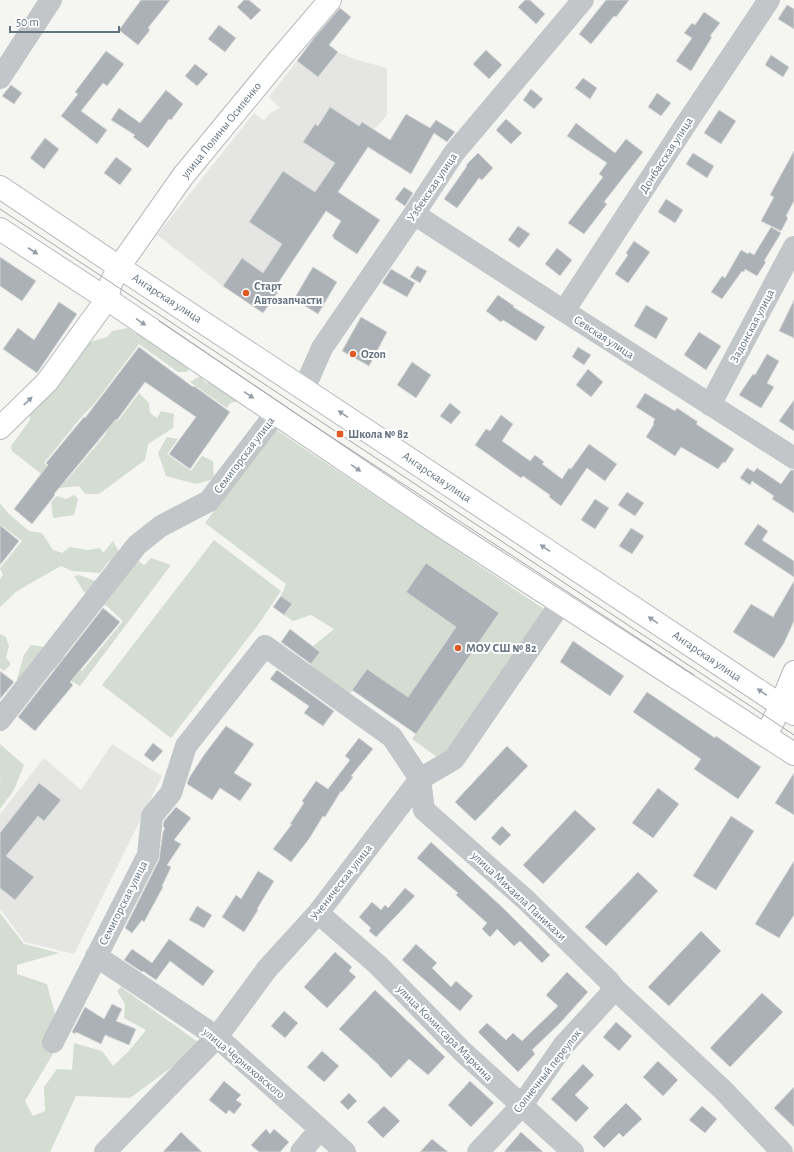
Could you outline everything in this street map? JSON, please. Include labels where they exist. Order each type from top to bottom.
[{"type":"main road","name":"улица Полины Осипенко","points":[[107,299],[119,267],[183,176],[330,0]]},
{"type":"main road","name":"Ангарская улица","points":[[0,187],[787,709]]},
{"type":"main road","points":[[0,229],[107,299],[437,523],[794,754]]},
{"type":"main road","points":[[0,428],[47,382],[107,299]]},
{"type":"main road","points":[[766,736],[787,709],[794,672]]},
{"type":"street","points":[[0,78],[52,0]]},
{"type":"street","name":"Узбекская улица","points":[[304,389],[322,348],[454,153],[582,0]]},
{"type":"street","name":"Донбасская улица","points":[[564,311],[769,0]]},
{"type":"street","name":"Севская улица","points":[[414,214],[794,458]]},
{"type":"street","name":"Задонская улица","points":[[710,405],[794,247]]},
{"type":"street","name":"Семигорская улица","points":[[0,720],[137,545],[161,526],[209,501],[276,414]]},
{"type":"street","name":"Ученическая улица","points":[[105,1152],[217,1038],[267,969],[318,913],[420,779],[454,759],[561,603]]},
{"type":"street","name":"Семигорская улица","points":[[53,1042],[148,855],[152,816],[171,793],[186,746],[265,646]]},
{"type":"street","name":"улица Михаила Паникахи","points":[[265,646],[392,737],[420,779],[424,810],[526,900],[608,980],[615,989],[723,1090],[782,1152]]},
{"type":"street","name":"улица Комиссара Маркина","points":[[318,913],[378,965],[463,1052],[573,1152]]},
{"type":"street","name":"улица Черняховского","points":[[96,956],[217,1038],[320,1128],[345,1152]]},
{"type":"street","name":"Солнечный переулок","points":[[478,1152],[522,1105],[563,1046],[615,989]]},
{"type":"street","points":[[300,1152],[320,1128]]},
{"type":"shaded area","points":[[339,7],[351,17],[329,45],[338,52],[354,59],[387,68],[387,115],[374,130],[362,155],[278,283],[282,286],[263,313],[223,286],[157,235],[254,113],[264,121],[269,114],[280,108],[269,97]]},
{"type":"shaded area","points":[[141,326],[193,360],[187,372],[178,372],[139,344],[94,404],[83,415],[44,463],[66,481],[106,434],[109,419],[118,421],[139,393],[149,403],[150,413],[157,418],[161,411],[174,414],[173,428],[148,444],[145,460],[99,494],[85,494],[79,486],[59,488],[12,451],[11,446],[30,420],[30,411],[40,397],[50,395],[67,374],[68,364],[83,344],[107,337],[112,331],[128,328],[136,334]]},
{"type":"shaded area","points":[[211,373],[249,399],[230,403],[227,408],[190,382],[200,376],[207,384]]},
{"type":"shaded area","points":[[275,429],[544,609],[441,760],[412,739],[498,613],[426,563],[406,592],[456,627],[408,697],[367,669],[349,695],[310,666],[320,652],[313,646],[334,629],[311,615],[293,621],[284,615],[292,604],[281,596],[286,584],[205,523]]},
{"type":"shaded area","points":[[167,437],[178,439],[167,454],[191,471],[202,456],[213,461],[214,479],[196,484],[166,476],[158,453]]},
{"type":"shaded area","points":[[74,495],[78,499],[74,515],[53,518],[51,502],[57,496],[66,499]]},
{"type":"shaded area","points":[[0,503],[8,513],[29,531],[42,533],[53,550],[62,553],[70,547],[87,550],[100,548],[103,553],[113,541],[122,557],[108,562],[100,573],[72,571],[61,566],[17,591],[0,607],[0,579],[3,575],[0,568],[22,541],[0,524]]},
{"type":"shaded area","points":[[214,540],[281,591],[258,625],[171,738],[102,685]]},
{"type":"shaded area","points":[[130,555],[144,565],[151,558],[171,565],[80,686],[71,681],[53,666],[24,696],[17,679],[24,655],[31,645],[51,648],[59,652],[82,671],[123,621],[107,606],[98,602],[84,592],[74,576],[79,575],[95,581]]},
{"type":"shaded area","points":[[0,634],[6,637],[9,646],[6,658],[11,664],[4,671],[0,668]]},
{"type":"shaded area","points":[[0,744],[24,765],[14,790],[0,809],[1,779]]},
{"type":"shaded area","points":[[112,744],[162,776],[74,954],[25,942],[0,909],[0,814],[44,758],[81,790]]},
{"type":"shaded area","points":[[0,913],[24,944],[59,953],[17,965],[17,974],[47,984],[55,1014],[57,1047],[25,1101],[33,1116],[45,1111],[44,1087],[57,1069],[72,1070],[74,1043],[102,1051],[113,1066],[128,1052],[146,1030],[124,1018],[125,1004],[117,991],[121,987],[202,1045],[130,1098],[76,1096],[50,1152],[0,1152]]},
{"type":"building","points":[[141,0],[170,0],[148,28],[150,30],[138,45],[119,30]]},
{"type":"building","points":[[244,0],[249,0],[261,10],[251,20],[237,7]]},
{"type":"building","points":[[525,0],[530,0],[545,14],[536,24],[518,7]]},
{"type":"building","points":[[606,0],[629,0],[616,17],[614,16],[591,44],[579,34]]},
{"type":"building","points":[[787,5],[794,9],[794,29],[778,19]]},
{"type":"building","points":[[340,8],[351,17],[329,45],[338,52],[318,77],[297,61],[314,38]]},
{"type":"building","points":[[704,12],[720,23],[710,36],[712,37],[691,71],[676,61],[692,38],[684,33],[692,23],[695,25]]},
{"type":"building","points":[[219,25],[236,38],[225,52],[208,39]]},
{"type":"building","points":[[486,50],[502,65],[489,79],[473,64]]},
{"type":"building","points":[[106,51],[124,64],[107,86],[103,83],[81,111],[107,130],[97,144],[61,116],[78,94],[75,92]]},
{"type":"building","points":[[771,55],[789,67],[783,77],[765,65]]},
{"type":"building","points":[[195,64],[208,74],[197,86],[185,76]]},
{"type":"building","points":[[583,78],[597,88],[590,99],[575,88]]},
{"type":"building","points":[[11,85],[22,93],[14,104],[2,96]]},
{"type":"building","points":[[531,89],[543,99],[534,109],[523,100]]},
{"type":"building","points":[[166,90],[183,104],[171,120],[169,119],[148,148],[133,137],[135,135],[111,120],[119,108],[140,123]]},
{"type":"building","points":[[657,93],[671,103],[661,116],[648,107]]},
{"type":"building","points":[[330,107],[359,126],[362,122],[390,140],[406,114],[430,128],[436,120],[455,132],[447,142],[434,133],[411,174],[368,147],[338,192],[380,220],[357,254],[333,238],[334,237],[332,236],[341,221],[326,211],[278,283],[282,286],[263,313],[223,286],[242,258],[263,273],[282,244],[249,222],[283,171],[315,192],[335,163],[303,142],[315,124],[318,126]]},
{"type":"building","points":[[719,110],[736,121],[721,144],[704,133]]},
{"type":"building","points":[[506,119],[522,133],[511,144],[496,130]]},
{"type":"building","points":[[576,123],[615,153],[626,139],[643,152],[604,202],[607,204],[584,234],[568,223],[603,177],[599,174],[607,163],[567,136]]},
{"type":"building","points":[[45,138],[59,149],[44,169],[30,158]]},
{"type":"building","points":[[794,151],[794,201],[786,216],[788,218],[781,231],[761,221],[774,197],[770,195]]},
{"type":"building","points":[[478,153],[493,168],[482,180],[479,178],[457,208],[444,199],[467,166],[466,165]]},
{"type":"building","points":[[693,153],[714,166],[707,178],[686,164]]},
{"type":"building","points":[[116,157],[132,169],[120,185],[104,173]]},
{"type":"building","points":[[404,187],[413,193],[405,206],[395,199]]},
{"type":"building","points":[[666,199],[683,210],[675,223],[658,212]]},
{"type":"building","points":[[518,226],[530,234],[519,248],[508,240]]},
{"type":"building","points":[[771,227],[781,233],[757,276],[745,269],[722,299],[711,292],[722,276],[725,278],[741,250],[748,254],[749,252],[754,255]]},
{"type":"building","points":[[634,241],[650,252],[628,283],[615,274],[628,255],[626,253]]},
{"type":"building","points":[[557,248],[572,260],[560,276],[545,264]]},
{"type":"building","points":[[0,257],[36,281],[22,301],[0,286]]},
{"type":"building","points":[[417,266],[427,271],[420,283],[410,277]]},
{"type":"building","points":[[313,267],[337,282],[318,314],[294,299]]},
{"type":"building","points":[[391,269],[415,283],[407,297],[382,283]]},
{"type":"building","points":[[498,295],[514,306],[513,307],[545,327],[536,341],[503,320],[501,322],[486,311]]},
{"type":"building","points":[[794,300],[794,338],[779,331]]},
{"type":"building","points":[[59,302],[77,314],[37,373],[3,349],[18,328],[34,340]]},
{"type":"building","points":[[646,305],[668,318],[656,339],[634,326]]},
{"type":"building","points":[[361,317],[387,332],[369,366],[342,351]]},
{"type":"building","points":[[699,332],[721,346],[706,370],[684,355]]},
{"type":"building","points":[[139,347],[230,412],[190,469],[169,454],[196,417],[145,382],[117,420],[116,419],[54,494],[55,495],[32,524],[14,509],[48,465],[46,463],[84,417],[85,418]]},
{"type":"building","points":[[578,347],[591,355],[584,365],[572,357]]},
{"type":"building","points":[[767,354],[779,361],[767,383],[774,387],[761,408],[739,395],[753,374],[755,375]]},
{"type":"building","points":[[412,362],[431,375],[416,398],[397,385]]},
{"type":"building","points":[[588,369],[603,382],[591,397],[576,385]]},
{"type":"building","points":[[645,393],[675,411],[677,408],[698,422],[696,424],[734,449],[725,463],[723,462],[718,469],[681,447],[675,456],[646,437],[654,424],[655,419],[636,407]]},
{"type":"building","points":[[794,400],[794,431],[779,421]]},
{"type":"building","points":[[450,403],[461,412],[451,424],[440,416]]},
{"type":"building","points":[[501,415],[513,424],[502,441],[530,461],[535,455],[544,462],[542,464],[562,479],[589,444],[617,464],[605,481],[587,468],[561,506],[549,497],[550,495],[523,476],[521,478],[475,445],[486,429],[490,431]]},
{"type":"building","points":[[747,468],[754,472],[757,468],[781,484],[791,470],[794,470],[794,513],[772,499],[774,496],[752,481],[750,485],[740,478]]},
{"type":"building","points":[[627,492],[644,503],[635,516],[618,505]]},
{"type":"building","points":[[595,499],[609,508],[595,529],[581,520]]},
{"type":"building","points":[[758,524],[768,531],[762,540],[794,561],[794,577],[744,544]]},
{"type":"building","points":[[0,525],[19,541],[0,565]]},
{"type":"building","points":[[631,528],[644,536],[632,554],[619,546]]},
{"type":"building","name":"МОУ СШ № 82","points":[[426,563],[499,613],[416,734],[352,690],[367,669],[408,697],[456,627],[406,592]]},
{"type":"building","points":[[794,581],[794,621],[784,643],[774,658],[733,632],[751,604],[773,617]]},
{"type":"building","points":[[281,596],[292,604],[284,615],[273,607]]},
{"type":"building","points":[[103,608],[120,622],[70,682],[73,685],[35,731],[18,717]]},
{"type":"building","points":[[290,629],[320,652],[311,664],[281,642]]},
{"type":"building","points":[[573,641],[624,676],[610,696],[560,662]]},
{"type":"building","points":[[277,670],[334,711],[323,726],[304,713],[309,706],[270,679]]},
{"type":"building","points":[[0,671],[14,682],[0,699]]},
{"type":"building","points":[[647,692],[761,767],[738,799],[694,769],[701,759],[633,712]]},
{"type":"building","points":[[226,726],[254,744],[234,773],[252,784],[240,801],[220,788],[212,800],[187,784],[189,778],[204,755]]},
{"type":"building","points":[[359,738],[373,749],[351,776],[353,777],[342,792],[341,791],[325,817],[323,816],[309,839],[291,862],[273,849],[292,824],[290,824],[304,803],[302,801],[316,781],[328,789],[350,760],[345,756]]},
{"type":"building","points":[[153,743],[163,751],[153,762],[144,755]]},
{"type":"building","points":[[507,746],[528,766],[475,821],[455,802]]},
{"type":"building","points":[[794,773],[794,815],[775,803]]},
{"type":"building","points":[[39,783],[61,800],[44,821],[38,816],[6,856],[34,877],[15,900],[0,888],[0,833]]},
{"type":"building","points":[[658,788],[679,804],[653,838],[632,823]]},
{"type":"building","points":[[176,807],[191,818],[174,840],[181,844],[167,865],[171,867],[162,886],[163,887],[144,922],[142,920],[132,933],[125,928],[159,860],[163,832],[165,828],[163,827],[164,821]]},
{"type":"building","points":[[575,810],[596,829],[543,884],[523,865]]},
{"type":"building","points":[[731,816],[754,831],[716,890],[693,876]]},
{"type":"building","points":[[502,826],[511,835],[500,846],[491,838]]},
{"type":"building","points":[[431,842],[502,907],[550,955],[542,963],[520,941],[514,946],[497,929],[490,937],[482,929],[487,923],[456,895],[458,893],[417,858]]},
{"type":"building","points":[[794,861],[794,915],[779,938],[755,924]]},
{"type":"building","points":[[258,871],[274,881],[244,932],[222,917],[236,895],[241,899]]},
{"type":"building","points":[[638,872],[658,891],[606,946],[585,927]]},
{"type":"building","points":[[405,888],[415,896],[376,937],[369,931],[371,928],[359,917],[372,902],[381,910],[385,905],[388,908]]},
{"type":"building","points":[[197,906],[212,915],[204,928],[189,920]]},
{"type":"building","points":[[701,931],[721,951],[669,1006],[648,987]]},
{"type":"building","points":[[169,939],[214,971],[203,986],[170,961],[156,980],[124,960],[132,949],[152,963]]},
{"type":"building","points":[[416,944],[437,963],[432,968],[451,987],[456,981],[473,996],[460,1011],[402,960]]},
{"type":"building","points":[[335,952],[352,967],[349,971],[356,977],[327,1008],[304,987]]},
{"type":"building","points":[[567,972],[588,992],[560,1023],[532,1050],[535,1054],[518,1072],[478,1032],[487,1023],[506,1040],[513,1033],[522,1041],[558,1006],[546,995]]},
{"type":"building","points":[[375,990],[445,1057],[428,1075],[409,1059],[391,1078],[379,1065],[339,1029]]},
{"type":"building","points":[[762,993],[783,1012],[730,1067],[710,1048]]},
{"type":"building","points":[[112,1004],[122,1009],[116,1021],[136,1029],[129,1045],[105,1035],[101,1044],[76,1032],[75,1034],[72,1032],[85,1007],[104,1019]]},
{"type":"building","points":[[284,1011],[298,1023],[285,1038],[271,1026]]},
{"type":"building","points":[[616,1022],[632,1036],[619,1051],[603,1037]]},
{"type":"building","points":[[322,1051],[339,1066],[324,1082],[307,1067]]},
{"type":"building","points":[[658,1061],[678,1080],[663,1096],[643,1077]]},
{"type":"building","points":[[583,1064],[594,1075],[575,1095],[589,1108],[576,1122],[551,1099]]},
{"type":"building","points":[[224,1081],[241,1095],[236,1100],[242,1104],[234,1114],[229,1110],[226,1114],[209,1100]]},
{"type":"building","points":[[470,1081],[494,1103],[471,1127],[448,1105]]},
{"type":"building","points":[[794,1087],[794,1127],[774,1108]]},
{"type":"building","points":[[349,1093],[357,1101],[348,1110],[340,1102]]},
{"type":"building","points":[[626,1103],[642,1119],[623,1137],[619,1133],[604,1148],[593,1137]]},
{"type":"building","points":[[384,1106],[400,1121],[383,1138],[367,1122]]},
{"type":"building","points":[[702,1106],[717,1119],[705,1133],[689,1120]]},
{"type":"building","points":[[266,1129],[270,1134],[274,1129],[289,1142],[280,1152],[259,1152],[251,1145]]},
{"type":"building","points":[[181,1132],[202,1152],[163,1152]]},
{"type":"building","points":[[521,1132],[543,1152],[504,1152]]},
{"type":"building","points":[[432,1139],[448,1152],[420,1152]]},
{"type":"tram line","points":[[0,209],[794,735]]},
{"type":"tram line","points":[[159,321],[301,417],[694,675]]},
{"type":"place","name":"Старт Автозапчасти","points":[[246,293]]},
{"type":"place","name":"Ozon","points":[[353,354]]},
{"type":"place","name":"Школа № 82","points":[[340,434]]},
{"type":"place","name":"МОУ СШ № 82","points":[[458,648]]}]
